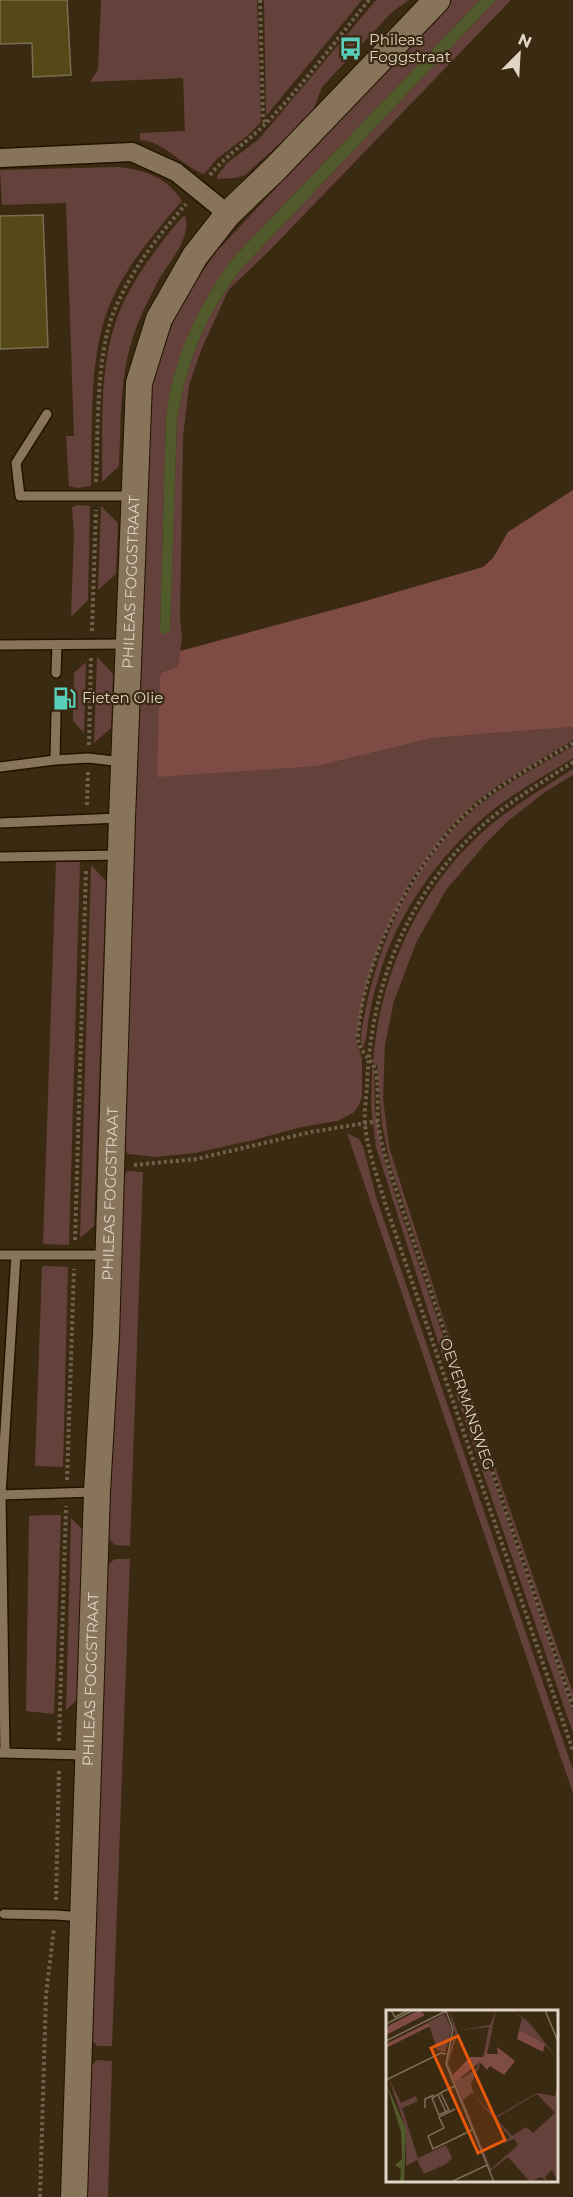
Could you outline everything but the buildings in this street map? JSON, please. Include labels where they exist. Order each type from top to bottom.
[{"type":"street","name":"PHILEAS FOGGSTRAAT","points":[[74,2197],[97,1492],[106,1335],[120,855],[139,383],[159,319],[195,256],[228,214],[276,168],[437,0]]},
{"type":"street","points":[[0,158],[132,152],[176,172],[228,214]]},
{"type":"lane","points":[[47,414],[16,463],[20,496],[133,496]]},
{"type":"lane","points":[[0,645],[128,644]]},
{"type":"lane","points":[[56,673],[57,645]]},
{"type":"lane","points":[[55,760],[56,714]]},
{"type":"lane","points":[[0,767],[88,758],[124,762]]},
{"type":"lane","points":[[0,823],[122,818]]},
{"type":"lane","points":[[0,857],[120,855]]},
{"type":"lane","points":[[16,1255],[0,1495],[3,1753],[88,1755]]},
{"type":"lane","points":[[0,1256],[107,1255]]},
{"type":"lane","points":[[0,1495],[97,1492]]},
{"type":"lane","points":[[4,1914],[56,1914],[83,1917]]},
{"type":"path","points":[[260,0],[263,118],[267,124]]},
{"type":"path","points":[[87,820],[101,385],[105,343],[112,316],[140,264],[199,190],[231,154],[267,124],[369,0]]},
{"type":"path","name":"OEVERMANSWEG","points":[[573,743],[476,805],[430,855],[402,901],[375,962],[364,999],[358,1040],[367,1060],[375,1068],[378,1122],[397,1193],[573,1707]]},
{"type":"path","name":"OEVERMANSWEG","points":[[573,762],[508,805],[484,824],[459,849],[418,901],[399,938],[375,1009],[367,1060],[365,1124],[385,1203],[573,1751]]},
{"type":"path","points":[[40,2197],[46,1995],[56,1914],[66,1492],[86,855]]},
{"type":"path","points":[[110,1165],[196,1159],[310,1132],[378,1122]]},
{"type":"shaded area","points":[[101,0],[257,0],[261,122],[218,158],[204,174],[158,145],[140,140],[140,133],[185,131],[183,78],[90,82],[98,70]]},
{"type":"shaded area","points":[[263,0],[362,0],[266,116],[264,2]]},
{"type":"shaded area","points":[[376,0],[409,0],[392,12],[322,87],[313,111],[295,130],[245,175],[218,179],[217,176],[227,163],[258,140]]},
{"type":"shaded area","points":[[452,0],[480,0],[234,257],[198,314],[182,352],[166,417],[160,631],[170,628],[177,420],[192,358],[218,302],[243,267],[496,0],[511,0],[268,252],[229,289],[202,348],[189,385],[183,437],[180,618],[182,639],[178,666],[163,672],[318,766],[433,738],[573,727],[573,740],[500,784],[476,802],[450,827],[411,880],[380,943],[365,990],[356,1040],[362,1059],[362,1097],[353,1113],[337,1121],[302,1127],[195,1153],[155,1157],[128,1154],[122,1147],[147,426],[155,371],[166,339],[181,308],[217,251]]},
{"type":"shaded area","points":[[480,0],[496,0],[243,267],[218,302],[208,321],[192,358],[177,420],[170,631],[164,635],[160,631],[166,417],[181,353],[198,314],[234,257]]},
{"type":"shaded area","points":[[119,167],[139,170],[155,176],[169,186],[182,201],[128,270],[105,317],[99,340],[93,388],[91,486],[77,488],[69,486],[66,436],[74,436],[66,203],[2,205],[0,170]]},
{"type":"shaded area","points":[[185,215],[185,233],[182,241],[146,305],[130,345],[121,404],[119,466],[102,482],[104,383],[109,345],[117,317],[141,271]]},
{"type":"shaded area","points":[[573,490],[573,727],[433,738],[318,766],[157,777],[160,677],[163,672],[178,666],[180,651],[483,567],[493,558],[508,532]]},
{"type":"shaded area","points":[[90,506],[88,600],[71,617],[74,533],[72,507]]},
{"type":"shaded area","points":[[101,506],[118,523],[116,574],[98,590]]},
{"type":"shaded area","points":[[97,657],[113,674],[111,728],[94,743]]},
{"type":"shaded area","points":[[86,662],[84,733],[73,721],[74,673]]},
{"type":"shaded area","points":[[573,746],[573,758],[489,813],[456,844],[427,880],[403,918],[384,960],[377,981],[363,1048],[361,1034],[367,1003],[386,940],[414,881],[432,854],[453,829],[488,798]]},
{"type":"shaded area","points":[[573,769],[573,775],[545,792],[508,821],[446,890],[417,941],[394,1001],[385,1045],[383,1098],[389,1147],[458,1364],[391,1167],[382,1125],[377,1065],[373,1063],[377,1030],[394,966],[407,935],[422,906],[441,878],[462,852],[486,829],[517,805]]},
{"type":"shaded area","points":[[56,861],[80,862],[69,1245],[43,1244]]},
{"type":"shaded area","points":[[91,865],[106,881],[94,1226],[80,1238]]},
{"type":"shaded area","points":[[372,1069],[374,1069],[375,1111],[382,1151],[454,1368],[444,1361],[376,1147],[371,1106]]},
{"type":"shaded area","points":[[347,1133],[359,1139],[363,1146],[377,1200],[573,1770],[573,1793]]},
{"type":"shaded area","points":[[128,1171],[143,1172],[130,1546],[115,1545],[108,1538],[121,1178]]},
{"type":"shaded area","points":[[42,1267],[68,1267],[63,1467],[35,1466]]},
{"type":"shaded area","points":[[463,1373],[573,1693],[573,1701],[472,1405]]},
{"type":"shaded area","points":[[459,1380],[573,1711],[573,1733],[455,1392]]},
{"type":"shaded area","points":[[61,1515],[54,1714],[26,1711],[29,1516]]},
{"type":"shaded area","points":[[71,1518],[83,1530],[77,1700],[66,1710]]},
{"type":"shaded area","points":[[115,1559],[130,1559],[112,2046],[97,2046],[91,2039],[107,1565]]},
{"type":"shaded area","points":[[97,2060],[112,2061],[108,2197],[86,2197],[90,2067]]},
{"type":"place","name":"Phileas Foggstraat","points":[[351,49]]},
{"type":"place","name":"Fieten Olie","points":[[64,698]]}]
